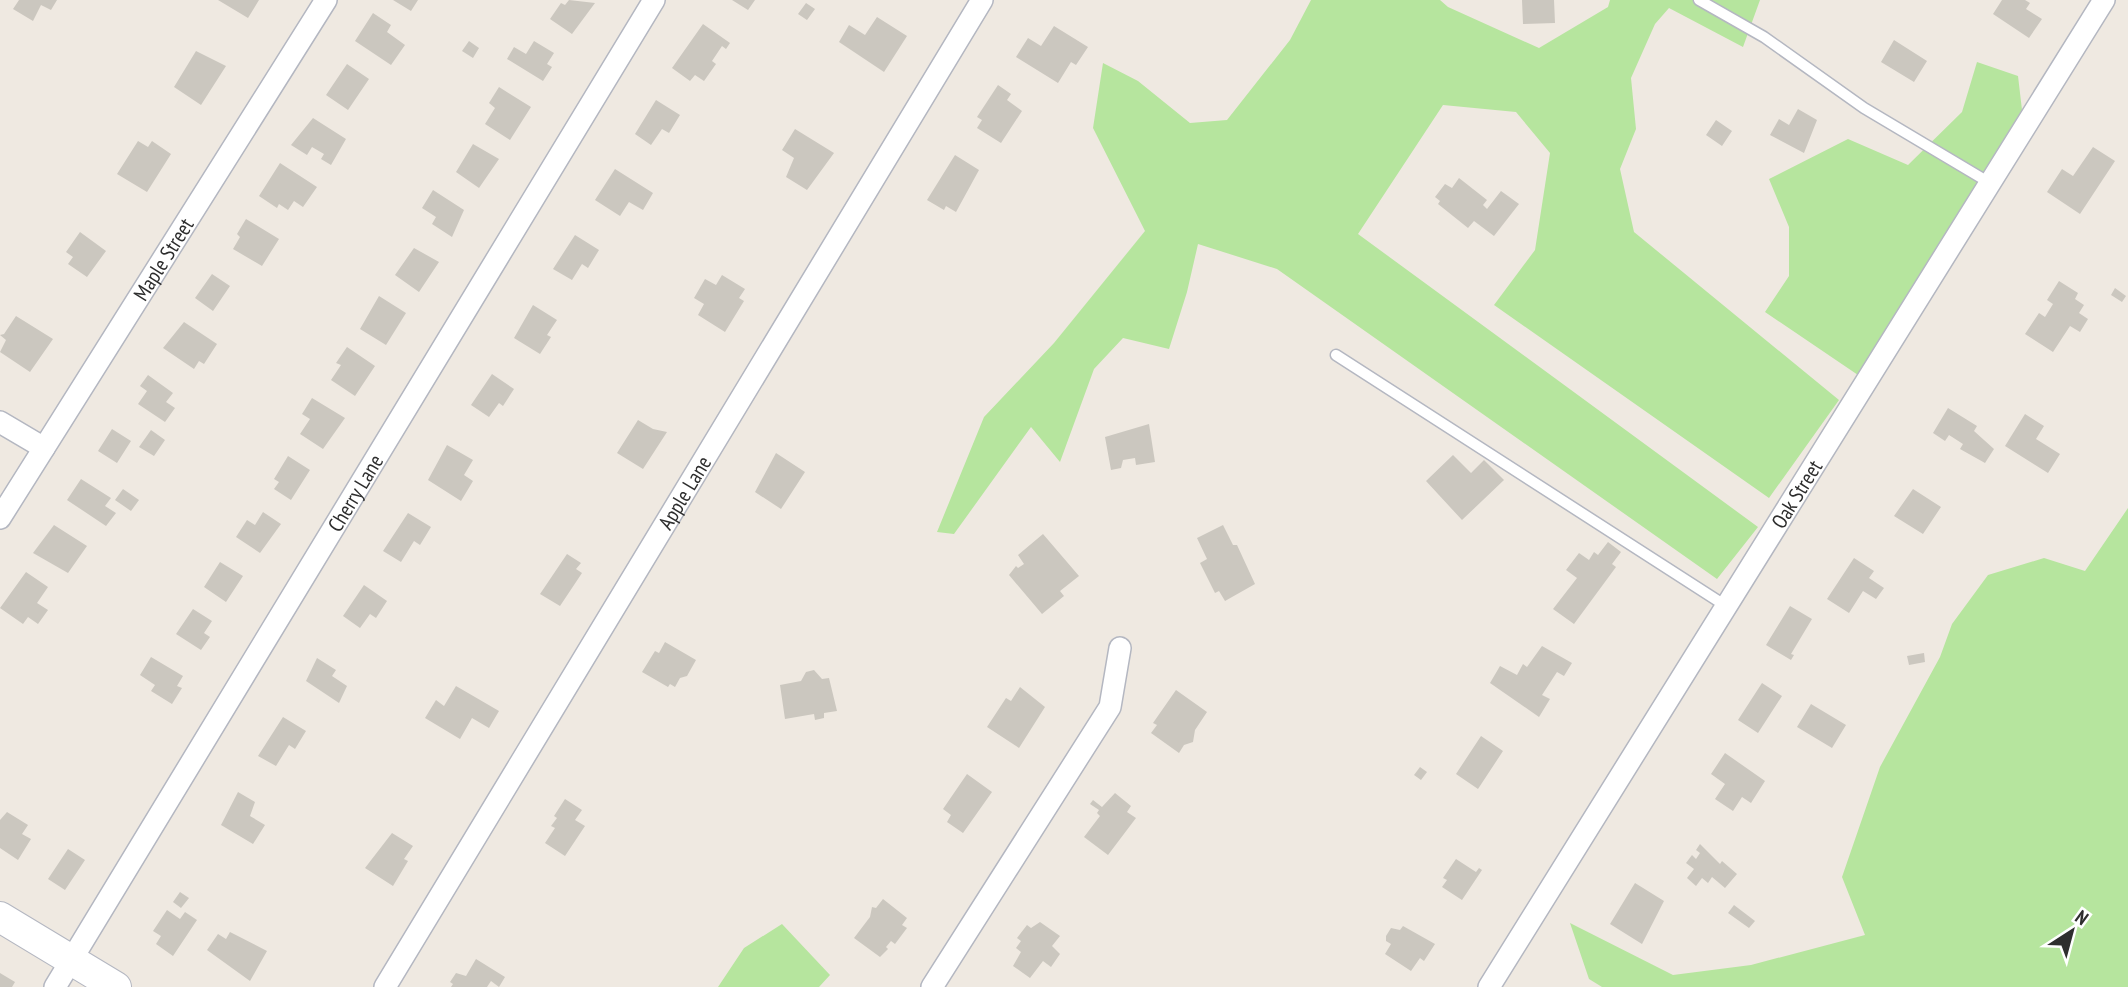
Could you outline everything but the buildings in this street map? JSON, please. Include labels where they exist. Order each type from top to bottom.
[{"type":"street","name":"Maple Street","points":[[0,518],[327,0]]},
{"type":"street","name":"Cherry Lane","points":[[55,987],[654,0]]},
{"type":"street","name":"Apple Lane","points":[[385,987],[982,0]]},
{"type":"street","name":"Oak Street","points":[[1489,987],[2104,0]]},
{"type":"street","points":[[0,422],[44,448]]},
{"type":"street","points":[[932,987],[1111,707],[1120,649]]},
{"type":"street","points":[[0,917],[116,987]]},
{"type":"lane","points":[[1699,0],[1763,37],[1864,108],[1990,183]]},
{"type":"lane","points":[[1336,355],[1726,606]]},
{"type":"green space","points":[[1311,0],[1440,0],[1448,7],[1539,48],[1608,7],[1610,0],[1760,0],[1743,47],[1669,8],[1655,24],[1631,78],[1636,129],[1620,169],[1634,232],[1839,400],[1769,498],[1494,305],[1535,250],[1550,153],[1516,112],[1443,105],[1358,234],[1758,527],[1717,579],[1277,269],[1198,244],[1187,292],[1169,349],[1123,338],[1094,369],[1060,462],[1031,427],[954,534],[937,532],[984,417],[1054,343],[1145,231],[1093,128],[1103,63],[1138,81],[1190,123],[1227,120],[1290,40]]},
{"type":"green space","points":[[1977,62],[2018,76],[2022,110],[1858,375],[1765,312],[1789,276],[1789,227],[1769,179],[1848,139],[1908,165],[1962,112]]},
{"type":"green space","points":[[2128,508],[2128,987],[1602,987],[1589,979],[1570,923],[1673,975],[1751,965],[1865,935],[1842,877],[1880,767],[1940,657],[1952,624],[1988,575],[2044,558],[2085,571]]},
{"type":"green space","points":[[782,924],[830,975],[819,987],[718,987],[744,948]]}]
